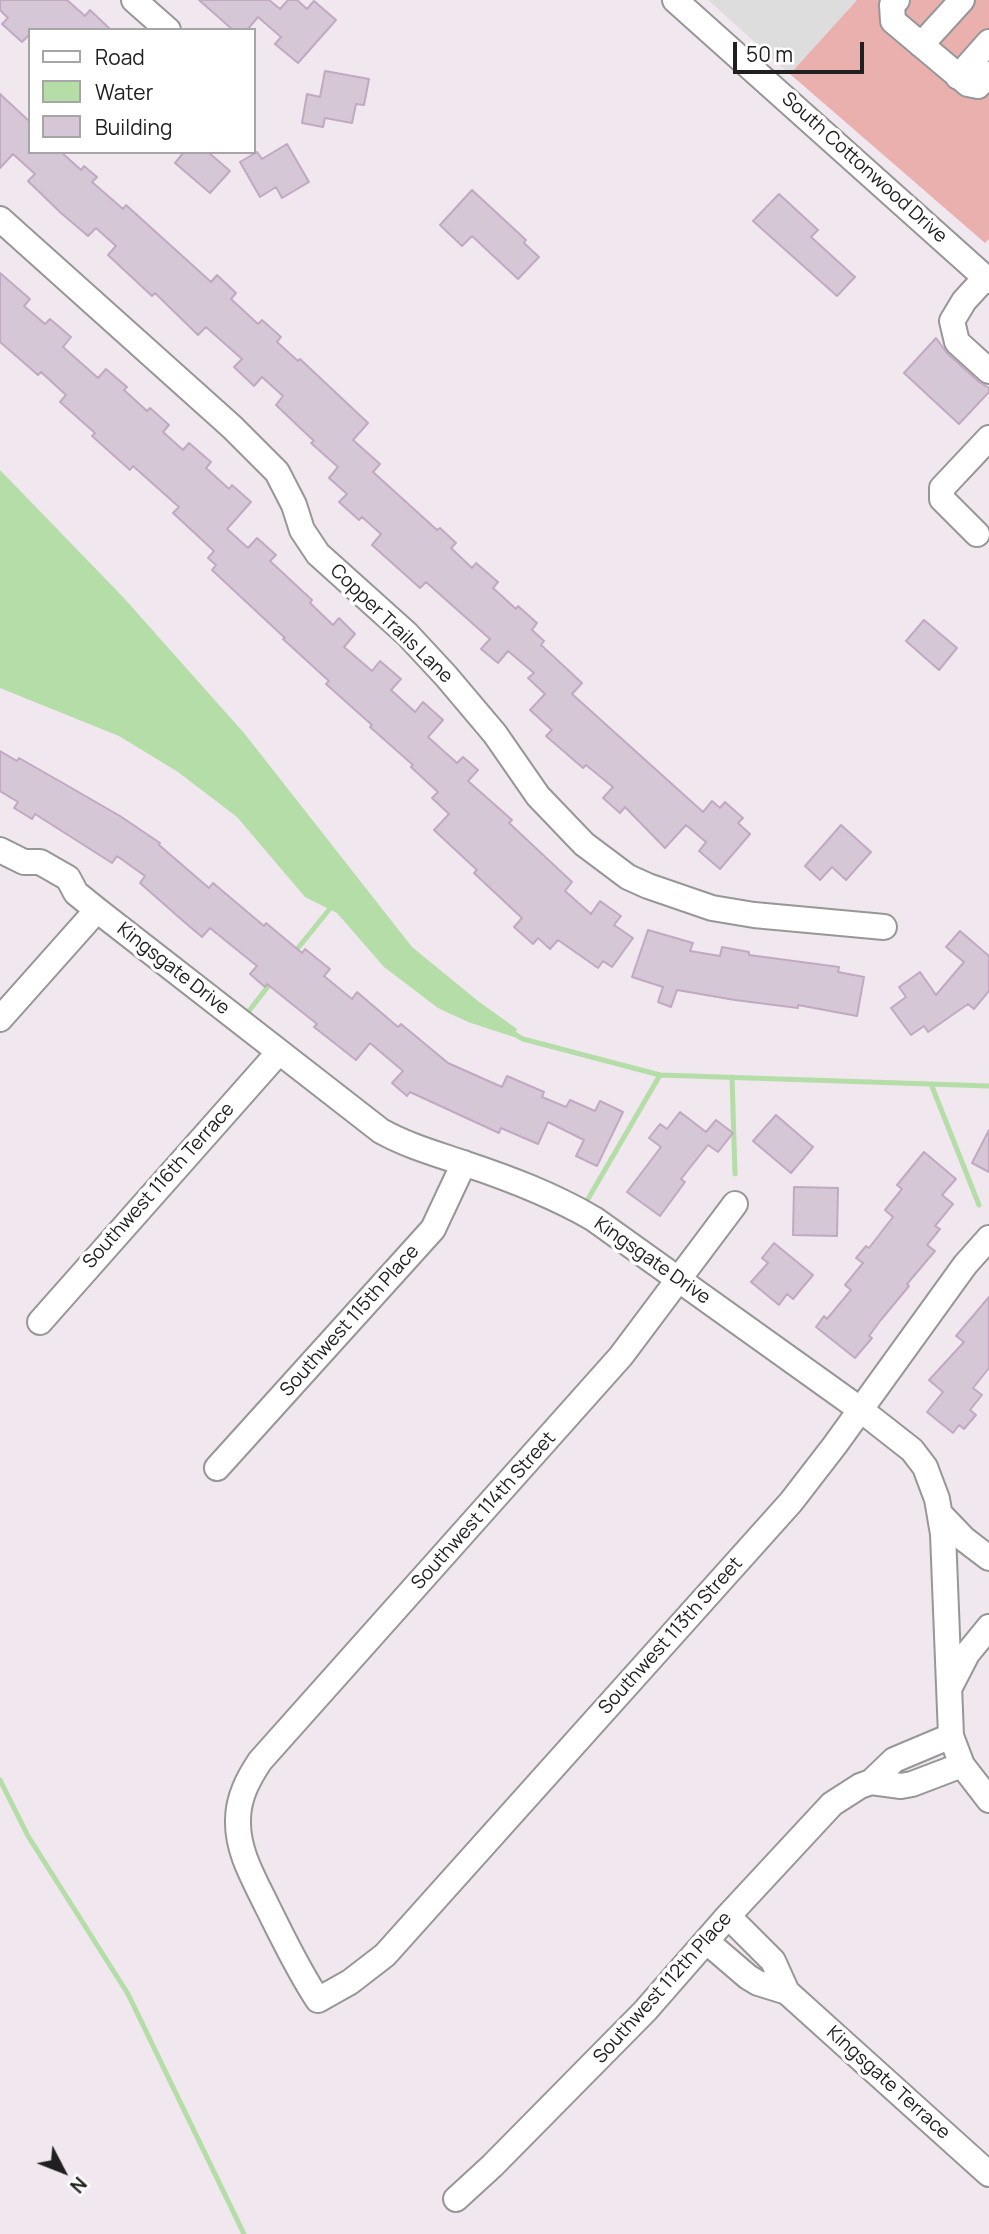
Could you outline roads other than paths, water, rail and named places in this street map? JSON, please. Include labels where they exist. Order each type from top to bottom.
[{"type":"street","points":[[134,0],[165,28]]},
{"type":"street","name":"South Cottonwood Drive","points":[[675,0],[987,279]]},
{"type":"street","points":[[897,0],[892,5],[893,21],[958,77],[968,85],[978,86],[989,74]]},
{"type":"street","points":[[921,45],[962,0]]},
{"type":"street","points":[[958,77],[989,42]]},
{"type":"street","name":"Copper Trails Lane","points":[[0,219],[269,463],[287,487],[302,530],[318,554],[407,634],[446,676],[495,734],[538,796],[584,844],[628,877],[712,908],[754,915],[884,927]]},
{"type":"street","points":[[987,279],[964,301],[952,321],[957,342],[989,371]]},
{"type":"street","points":[[977,534],[942,499],[942,488],[989,438]]},
{"type":"street","name":"Kingsgate Drive","points":[[0,850],[24,862],[31,876],[60,893],[76,893],[381,1131],[412,1146],[562,1201],[594,1219],[861,1410],[912,1450],[925,1467],[942,1516],[951,1736],[962,1765],[989,1800]]},
{"type":"street","points":[[0,1019],[97,910]]},
{"type":"street","name":"Southwest 116th Terrace","points":[[40,1322],[279,1052]]},
{"type":"street","name":"Southwest 115th Place","points":[[217,1468],[433,1229],[464,1163]]},
{"type":"street","name":"Southwest 114th Street","points":[[318,2000],[298,1969],[246,1862],[237,1817],[244,1787],[260,1761],[593,1388],[680,1280],[735,1204]]},
{"type":"street","name":"Southwest 113th Street","points":[[318,2000],[376,1964],[393,1947],[792,1502],[965,1265],[989,1238]]},
{"type":"street","points":[[942,1516],[964,1539],[989,1558]]},
{"type":"street","points":[[950,1688],[967,1654],[989,1627]]},
{"type":"street","name":"Southwest 112th Place","points":[[456,2199],[645,2011],[832,1804],[871,1782],[894,1760],[951,1736]]},
{"type":"street","points":[[871,1782],[901,1786],[912,1784],[962,1765]]},
{"type":"street","name":"Kingsgate Terrace","points":[[728,1916],[773,1961],[787,1992],[989,2174]]},
{"type":"street","name":"Kingsgate Terrace","points":[[706,1941],[748,1978],[787,1992]]},
{"type":"water","points":[[0,470],[123,597],[244,733],[412,947],[517,1029],[514,1037],[468,1022],[438,1008],[384,967],[337,913],[305,897],[237,817],[178,772],[119,736],[0,688]]},
{"type":"waterway","points":[[294,953],[332,906]]},
{"type":"waterway","points":[[245,1016],[273,980]]},
{"type":"waterway","points":[[509,1031],[523,1039],[660,1075],[989,1086]]},
{"type":"waterway","points":[[588,1199],[660,1075]]},
{"type":"waterway","points":[[732,1077],[735,1174]]},
{"type":"waterway","points":[[931,1084],[979,1205]]},
{"type":"waterway","points":[[0,1780],[28,1836],[128,1994],[244,2234]]}]
